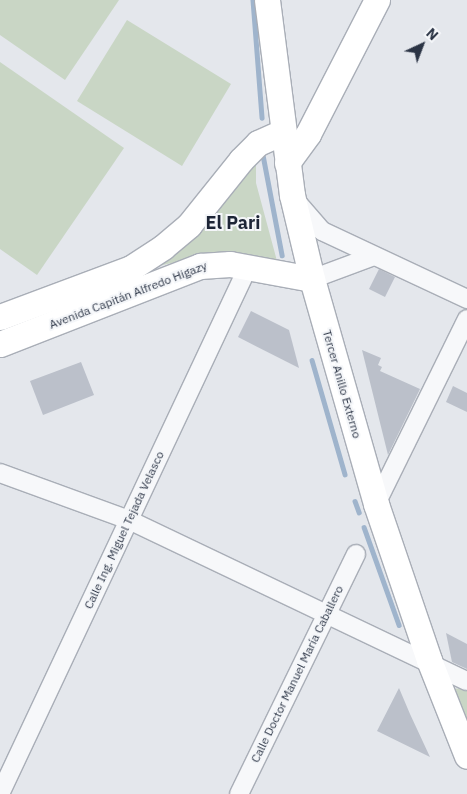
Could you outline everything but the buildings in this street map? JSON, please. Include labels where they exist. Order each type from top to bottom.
[{"type":"street","name":"Tercer Anillo Externo","points":[[267,0],[282,132],[292,195],[312,279],[376,504],[429,660],[467,756]]},
{"type":"street","points":[[287,163],[308,134],[377,0]]},
{"type":"street","name":"Avenida Capitán Alfredo Higazy","points":[[0,317],[131,268],[189,225],[241,160],[258,143],[282,132]]},
{"type":"street","points":[[292,195],[322,231],[467,299]]},
{"type":"street","points":[[312,279],[374,256]]},
{"type":"street","name":"Avenida Capitán Alfredo Higazy","points":[[0,344],[200,266],[213,263],[248,267],[312,279]]},
{"type":"street","name":"Calle Ing. Miguel Tejada Velasco","points":[[0,794],[248,267]]},
{"type":"street","points":[[376,504],[467,319]]},
{"type":"street","points":[[0,473],[129,520],[328,612],[467,680]]},
{"type":"street","name":"Calle Doctor Manuel María Caballero","points":[[239,794],[356,554]]},
{"type":"green space","points":[[0,0],[119,0],[65,80],[0,35]]},
{"type":"green space","points":[[127,20],[231,84],[182,166],[77,101]]},
{"type":"green space","points":[[0,62],[124,148],[37,275],[0,249]]},
{"type":"green space","points":[[256,159],[256,183],[277,261],[211,254],[154,267]]},
{"type":"green space","points":[[467,688],[467,733],[449,689]]},
{"type":"waterway","points":[[253,0],[262,118]]},
{"type":"waterway","points":[[263,155],[282,255]]},
{"type":"waterway","points":[[312,360],[345,474]]},
{"type":"waterway","points":[[355,501],[359,512]]},
{"type":"waterway","points":[[364,527],[399,625]]},
{"type":"district","name":"El Pari","points":[[233,223]]}]
